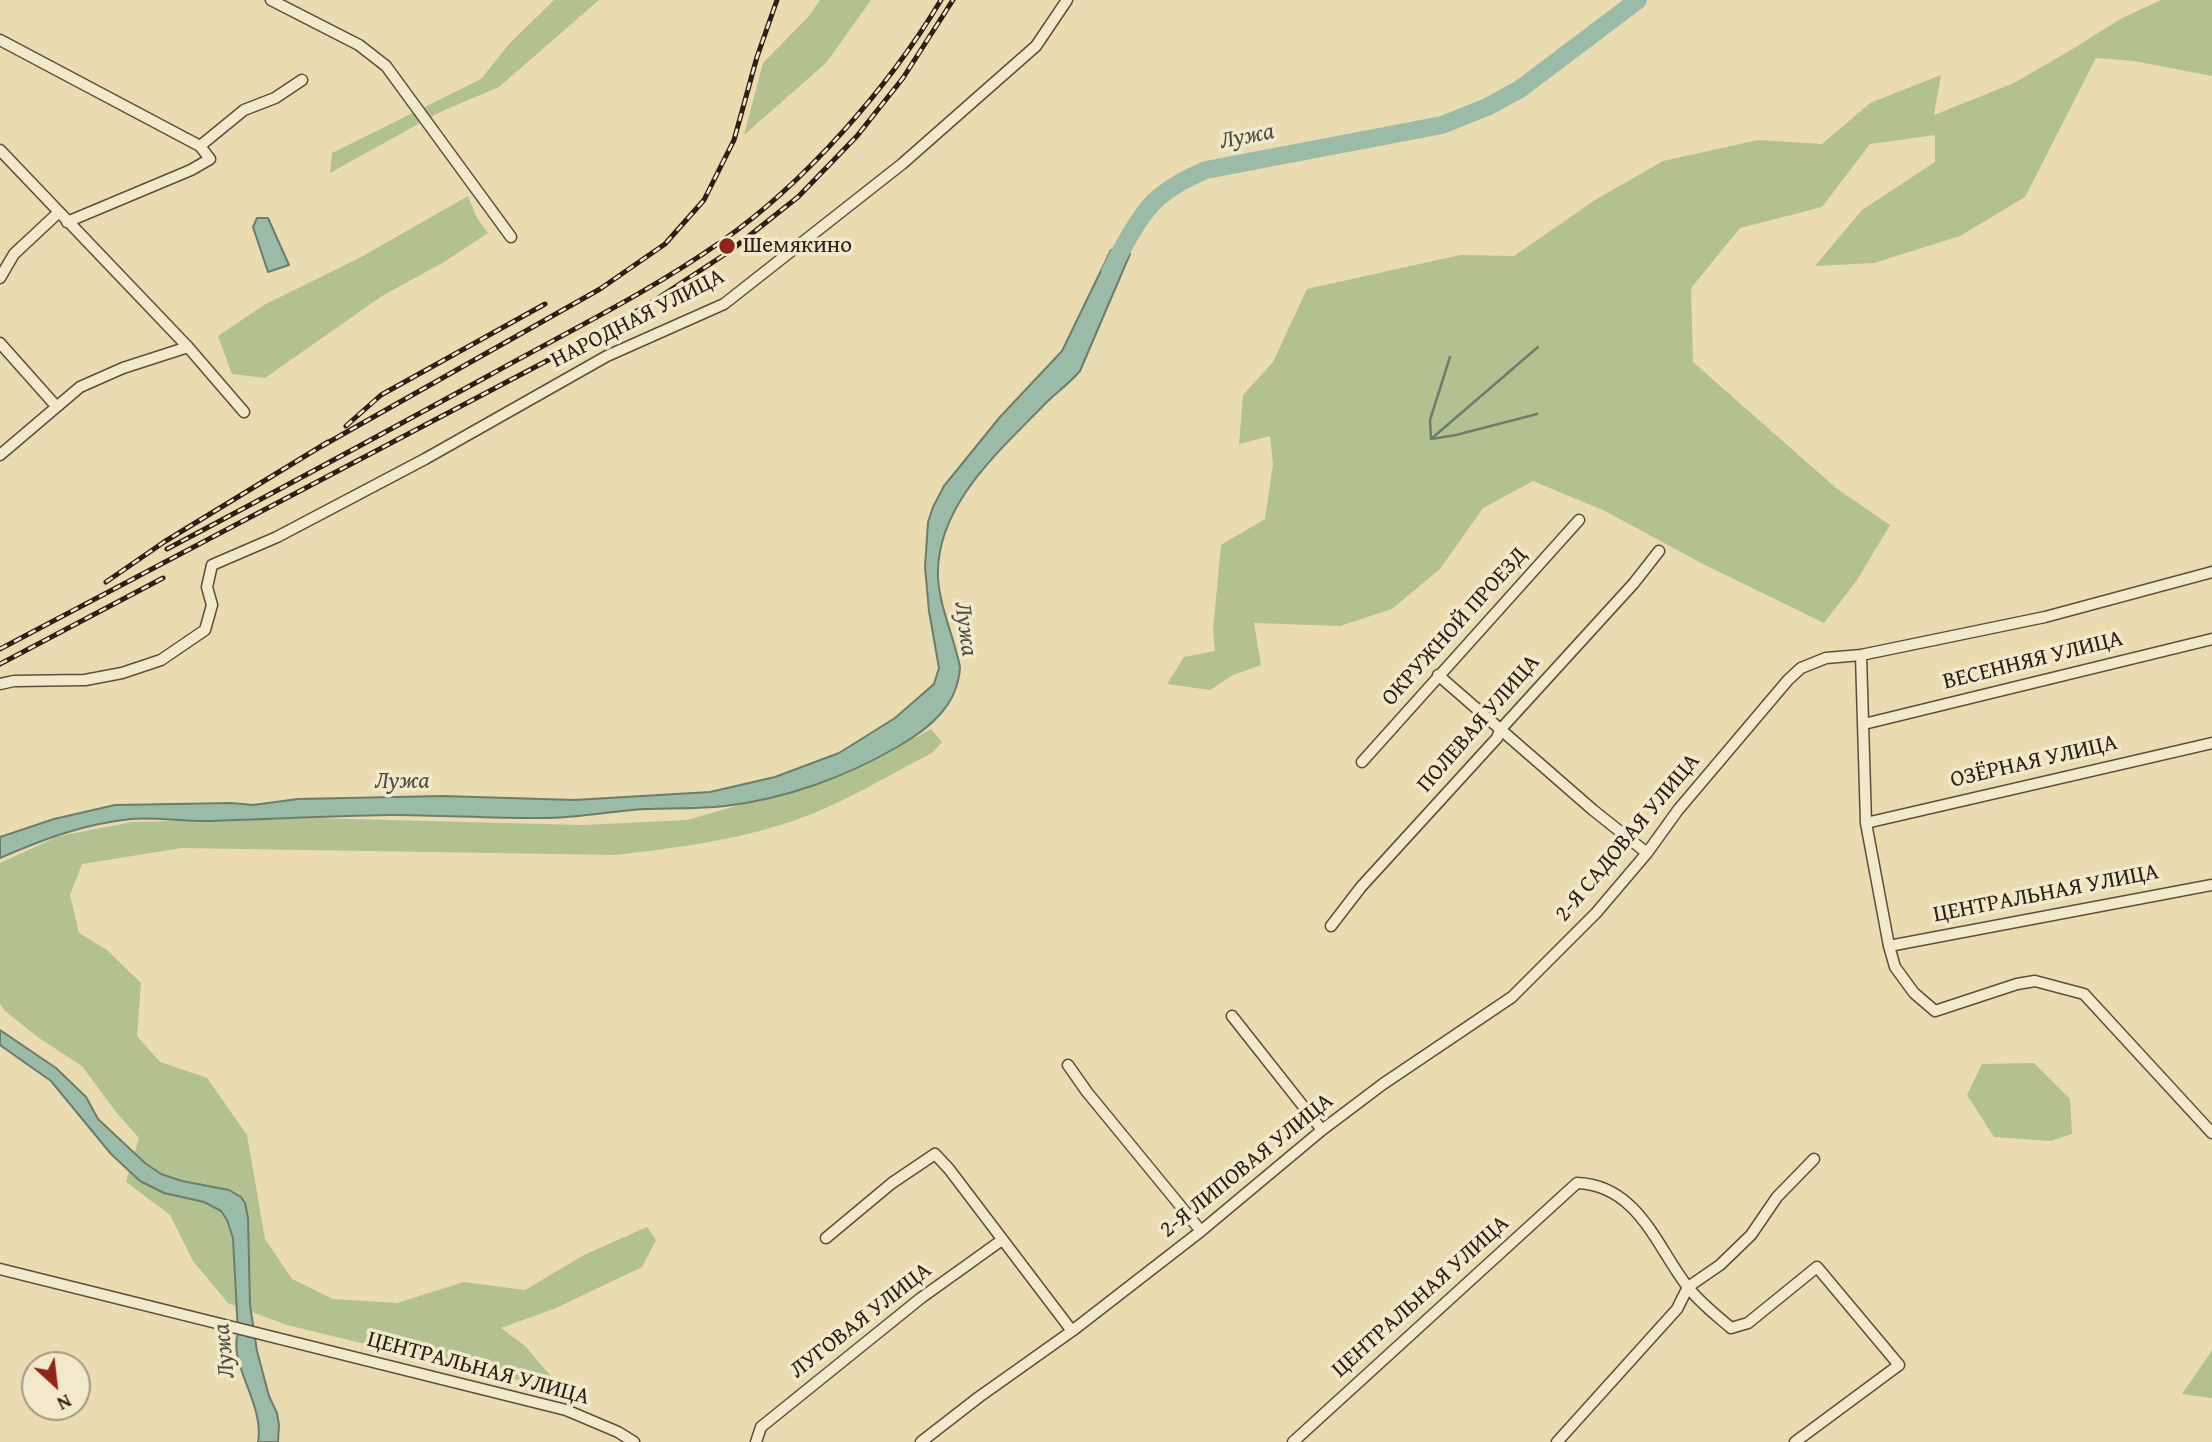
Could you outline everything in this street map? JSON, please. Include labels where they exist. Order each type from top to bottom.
[{"type":"street","points":[[271,0],[359,45],[386,66],[511,237]]},
{"type":"street","name":"НАРОДНАЯ УЛИЦА","points":[[0,684],[14,681],[85,680],[121,673],[161,660],[205,630],[212,606],[207,587],[212,565],[277,537],[607,356],[724,304],[902,164],[1036,47],[1067,0]]},
{"type":"street","points":[[0,40],[200,146],[210,159],[191,170],[67,222]]},
{"type":"street","points":[[200,146],[244,110],[275,98],[302,80]]},
{"type":"street","points":[[0,150],[188,347],[244,411]]},
{"type":"street","points":[[0,278],[14,254],[59,212]]},
{"type":"street","points":[[0,343],[56,406]]},
{"type":"street","points":[[0,455],[80,387],[188,347]]},
{"type":"street","name":"ОКРУЖНОЙ ПРОЕЗД","points":[[1362,762],[1579,520]]},
{"type":"street","name":"ПОЛЕВАЯ УЛИЦА","points":[[1331,926],[1361,887],[1497,738],[1500,730],[1634,583],[1659,551]]},
{"type":"street","points":[[2212,572],[2045,617],[1861,655],[1866,823],[1889,946],[1895,967],[1914,993],[1935,1010],[2017,984],[2035,981],[2084,994],[2212,1133]]},
{"type":"street","name":"ВЕСЕННЯЯ УЛИЦА","points":[[1864,724],[2211,642]]},
{"type":"street","name":"2-Я САДОВАЯ УЛИЦА","points":[[1452,1038],[1512,997],[1540,972],[1596,913],[1647,853],[1678,810],[1788,680],[1801,668],[1826,658],[1861,655]]},
{"type":"street","points":[[1438,676],[1647,853]]},
{"type":"street","name":"ОЗЁРНАЯ УЛИЦА","points":[[1866,823],[2212,743]]},
{"type":"street","name":"ЦЕНТРАЛЬНАЯ УЛИЦА","points":[[1889,946],[2212,885]]},
{"type":"street","points":[[1232,1016],[1322,1130]]},
{"type":"street","name":"2-Я ЛИПОВАЯ УЛИЦА","points":[[921,1442],[1072,1331],[1201,1231],[1322,1130],[1383,1084],[1452,1038]]},
{"type":"street","points":[[1068,1065],[1201,1231]]},
{"type":"street","points":[[825,1238],[892,1183],[935,1154],[1072,1331]]},
{"type":"street","points":[[1557,1442],[1677,1309],[1688,1287],[1720,1265],[1751,1235],[1777,1197],[1814,1159]]},
{"type":"street","name":"ЦЕНТРАЛЬНАЯ УЛИЦА","points":[[1293,1442],[1577,1183],[1595,1183],[1610,1189],[1645,1220],[1688,1287]]},
{"type":"street","name":"ЛУГОВАЯ УЛИЦА","points":[[756,1442],[761,1427],[921,1298],[1002,1240]]},
{"type":"street","points":[[1688,1287],[1731,1328],[1748,1323],[1817,1267],[1899,1364],[1795,1442]]},
{"type":"street","name":"ЦЕНТРАЛЬНАЯ УЛИЦА","points":[[0,1269],[566,1410],[618,1432],[634,1442]]},
{"type":"shaded area","points":[[554,0],[599,0],[499,87],[440,112],[330,173],[332,153],[481,79],[510,43]]},
{"type":"shaded area","points":[[820,0],[871,0],[826,63],[744,135],[763,63],[809,16]]},
{"type":"shaded area","points":[[2161,0],[2212,0],[2212,76],[2134,61],[2096,58],[2025,197],[1960,236],[1874,263],[1815,266],[1862,210],[1935,162],[1935,135],[1870,144],[1822,207],[1740,228],[1691,288],[1693,362],[1836,488],[1890,525],[1857,580],[1824,623],[1703,564],[1605,511],[1533,481],[1483,508],[1440,569],[1392,609],[1340,626],[1254,623],[1261,665],[1233,675],[1210,690],[1167,684],[1184,657],[1215,651],[1213,630],[1221,545],[1265,519],[1273,464],[1270,436],[1239,444],[1243,395],[1273,362],[1307,289],[1460,255],[1514,256],[1595,200],[1663,161],[1758,140],[1822,144],[1870,103],[1941,75],[1934,115],[2014,83],[2120,19]]},
{"type":"shaded area","points":[[468,196],[477,218],[488,233],[444,262],[382,296],[265,378],[232,374],[218,336],[264,305],[361,257]]},
{"type":"shaded area","points":[[257,218],[268,218],[289,265],[268,272],[253,227]]},
{"type":"shaded area","points":[[1111,250],[1130,254],[1080,371],[988,464],[957,506],[946,528],[940,552],[938,578],[941,600],[960,667],[954,693],[931,723],[879,757],[815,785],[770,798],[725,806],[645,809],[550,818],[391,815],[211,821],[131,819],[64,833],[0,858],[0,837],[54,819],[115,805],[253,805],[298,799],[443,796],[574,800],[710,792],[775,777],[839,753],[895,718],[934,684],[939,668],[925,567],[928,522],[933,507],[944,486],[1000,417],[1062,351]]},
{"type":"shaded area","points":[[931,729],[942,742],[932,753],[841,801],[777,826],[696,844],[615,855],[182,848],[82,864],[70,895],[79,933],[107,950],[141,983],[137,1036],[160,1062],[207,1078],[247,1135],[265,1239],[292,1279],[333,1299],[397,1303],[464,1282],[525,1290],[584,1255],[647,1227],[656,1240],[642,1267],[556,1308],[501,1328],[525,1346],[556,1382],[510,1379],[287,1325],[228,1303],[193,1261],[170,1215],[126,1182],[139,1138],[82,1066],[39,1038],[0,1004],[0,863],[59,836],[132,822],[312,818],[582,825],[687,820],[830,779],[888,753]]},
{"type":"shaded area","points":[[0,1030],[56,1068],[86,1097],[98,1119],[145,1163],[161,1174],[229,1190],[241,1197],[248,1218],[250,1305],[257,1351],[269,1396],[277,1413],[278,1442],[258,1442],[256,1413],[236,1345],[238,1333],[233,1238],[221,1211],[204,1202],[164,1193],[140,1181],[111,1154],[51,1081],[0,1045]]},
{"type":"shaded area","points":[[2034,1063],[2070,1099],[2072,1134],[2051,1141],[1994,1137],[1967,1095],[1982,1064]]},
{"type":"shaded area","points":[[2212,1349],[2212,1398],[2182,1394],[2211,1352]]},
{"type":"waterway","name":"Лужа","points":[[1110,272],[1131,233],[1151,204],[1187,179],[1206,170],[1442,125],[1487,107],[1520,89],[1638,0]]},
{"type":"waterway","points":[[1450,357],[1430,420],[1431,439],[1538,347]]},
{"type":"waterway","points":[[1431,439],[1537,414]]},
{"type":"railway","points":[[322,446],[600,289],[665,244],[704,200],[734,140],[757,57],[777,0]]},
{"type":"railway","points":[[167,549],[607,312],[722,241],[784,191],[843,131],[897,66],[941,0]]},
{"type":"railway","points":[[0,649],[556,356],[646,306],[730,251],[798,197],[857,136],[903,78],[953,0]]},
{"type":"railway","points":[[346,426],[381,395],[545,304]]},
{"type":"railway","points":[[106,582],[164,542],[328,442]]},
{"type":"railway","points":[[0,664],[163,578]]},
{"type":"place","name":"Шемякино","points":[[727,246]]}]
